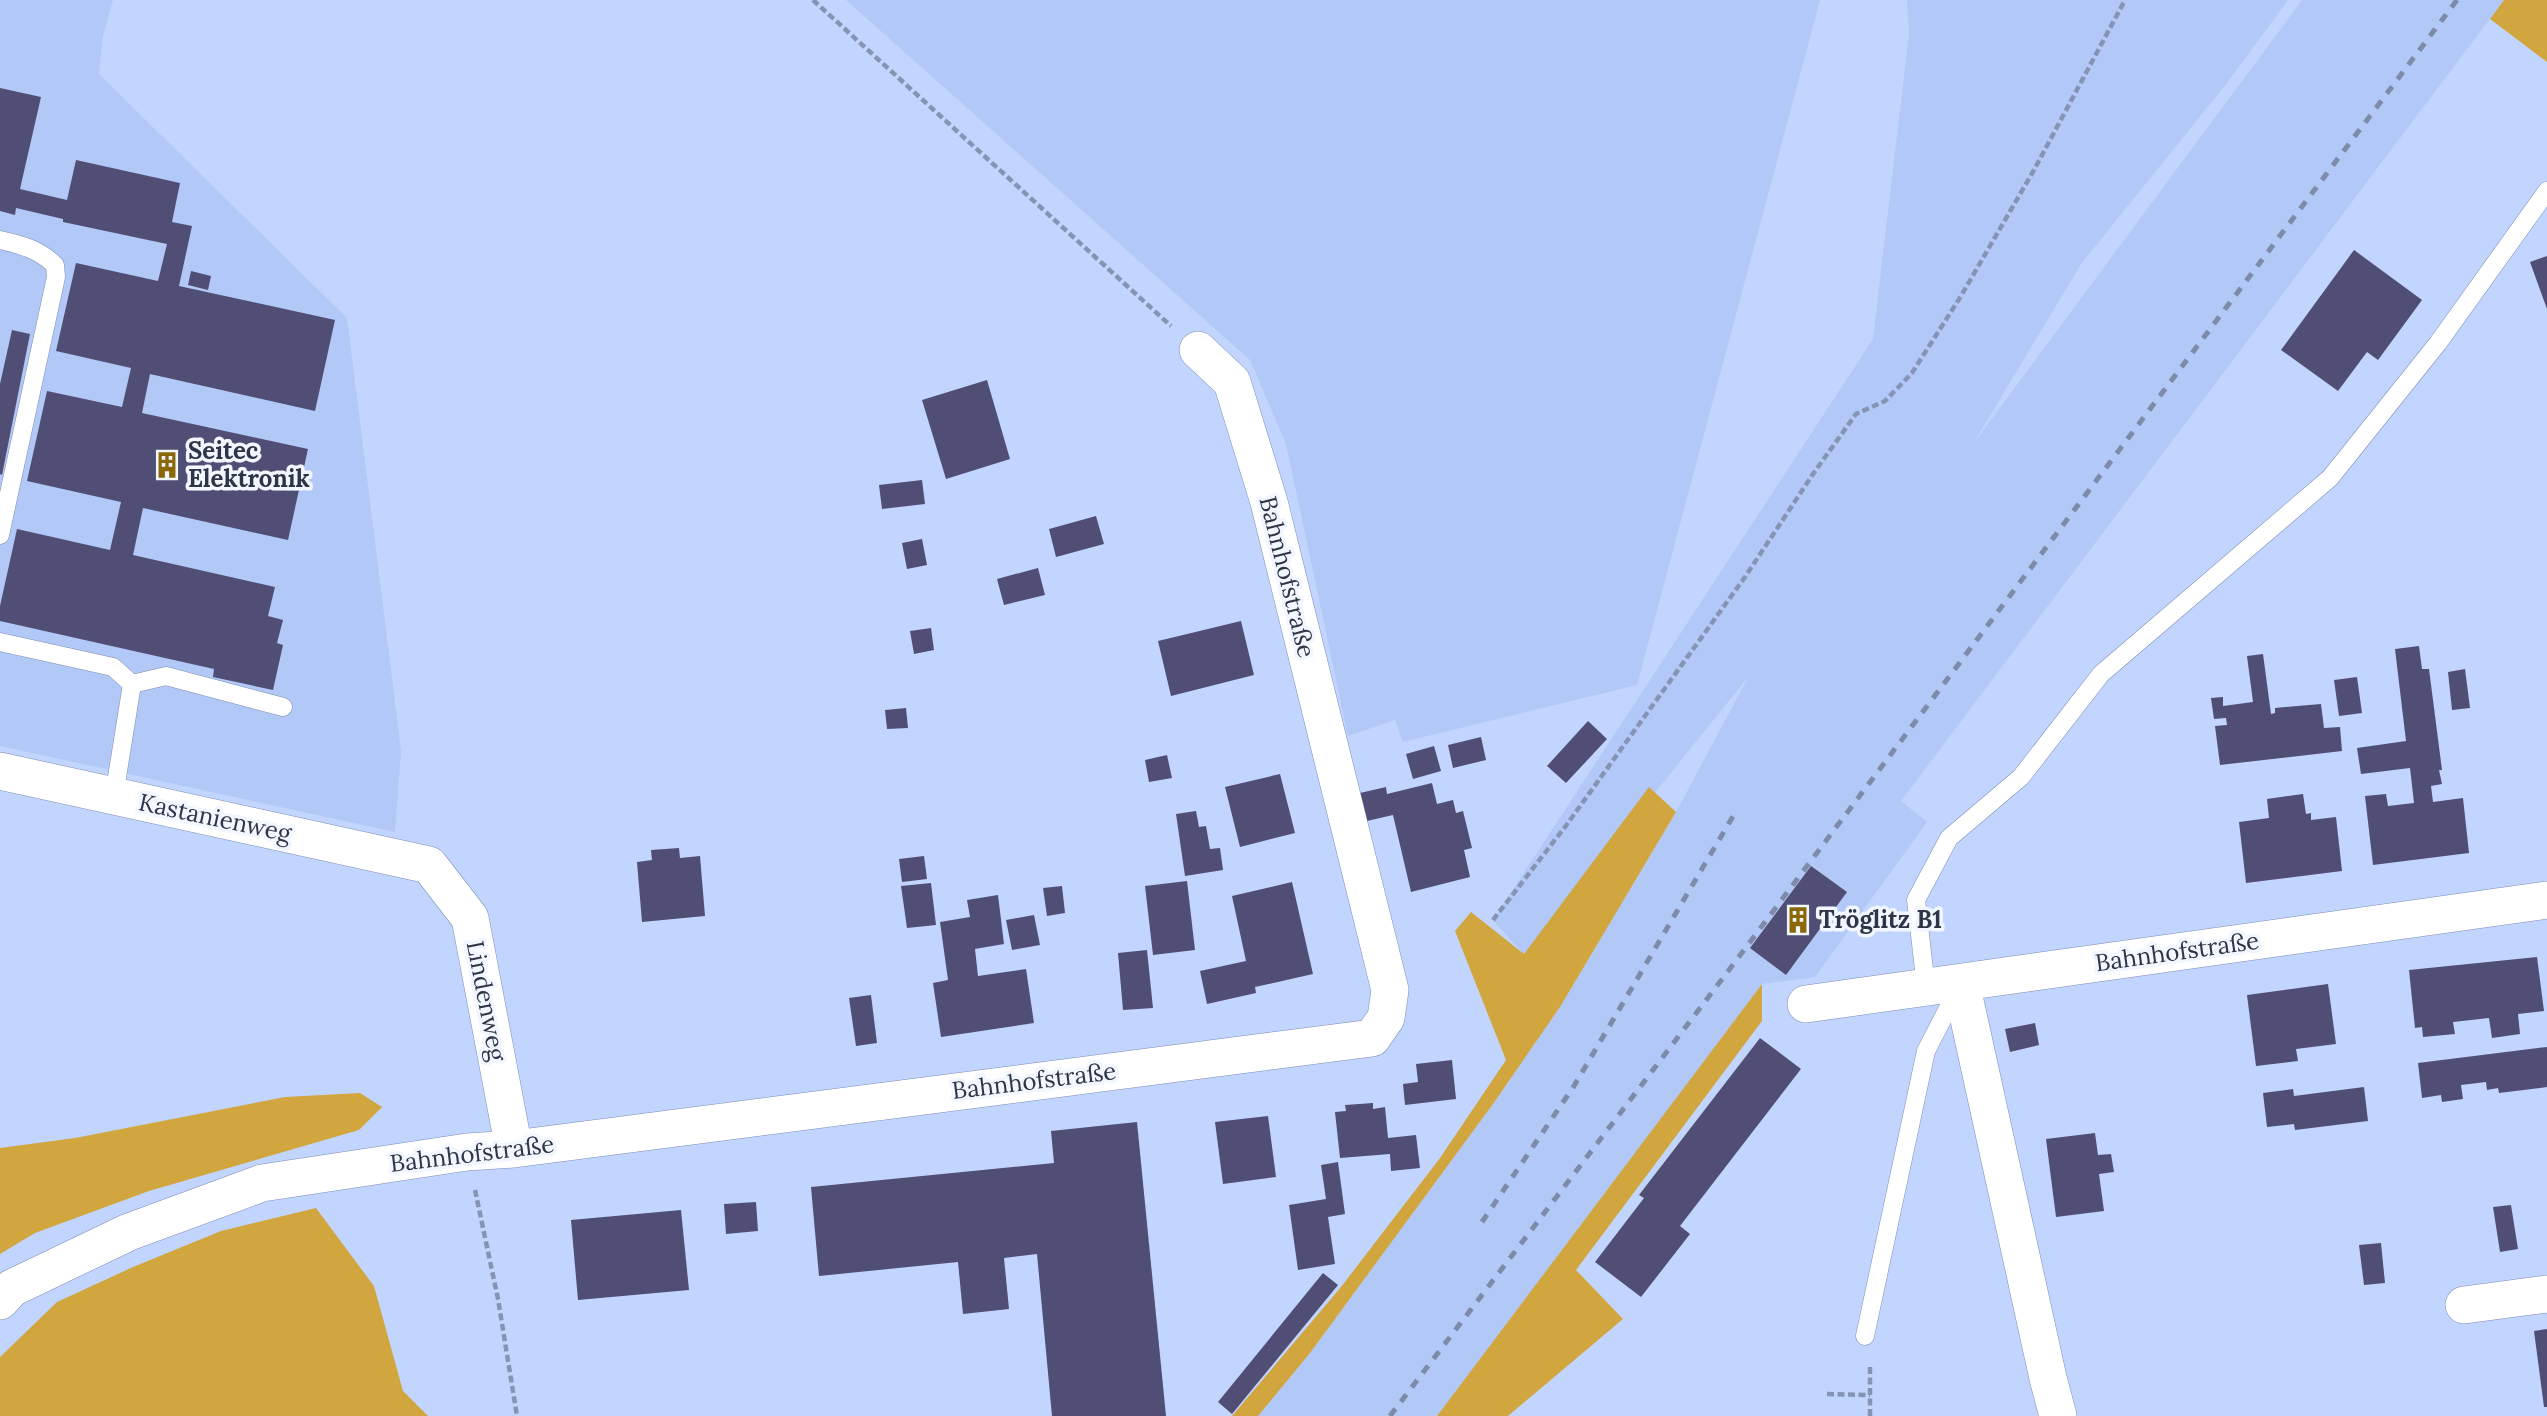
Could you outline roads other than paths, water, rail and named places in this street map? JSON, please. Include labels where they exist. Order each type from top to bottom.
[{"type":"street","name":"Bahnhofstraße","points":[[0,1301],[12,1288],[129,1231],[262,1183],[467,1152],[514,1149],[1372,1038],[1386,1018],[1390,990],[1272,516],[1232,382],[1198,350]]},
{"type":"street","name":"Kastanienweg","points":[[0,771],[429,865]]},
{"type":"street","name":"Lindenweg","points":[[429,865],[470,919],[514,1149]]},
{"type":"street","name":"Bahnhofstraße","points":[[1806,1004],[2547,900]]},
{"type":"street","points":[[1961,983],[2048,1378],[2059,1416]]},
{"type":"street","points":[[2464,1305],[2547,1294]]},
{"type":"lane","points":[[1926,987],[1916,900],[1949,838],[2021,777],[2101,674],[2330,478],[2438,343],[2547,191]]},
{"type":"lane","points":[[0,240],[32,247],[44,254],[55,265],[56,277],[0,535]]},
{"type":"lane","points":[[0,642],[113,667],[132,684]]},
{"type":"lane","points":[[132,684],[166,676],[283,707]]},
{"type":"lane","points":[[114,796],[132,684]]},
{"type":"lane","points":[[1865,1336],[1926,1051],[1961,983]]},
{"type":"railway","points":[[1390,1416],[1732,966],[2457,0]]},
{"type":"railway","points":[[1482,1222],[1574,1086],[1735,813]]},
{"type":"place","name":"Seitec Elektronik","points":[[167,465]]},
{"type":"place","name":"Tröglitz B1","points":[[1798,920]]}]
